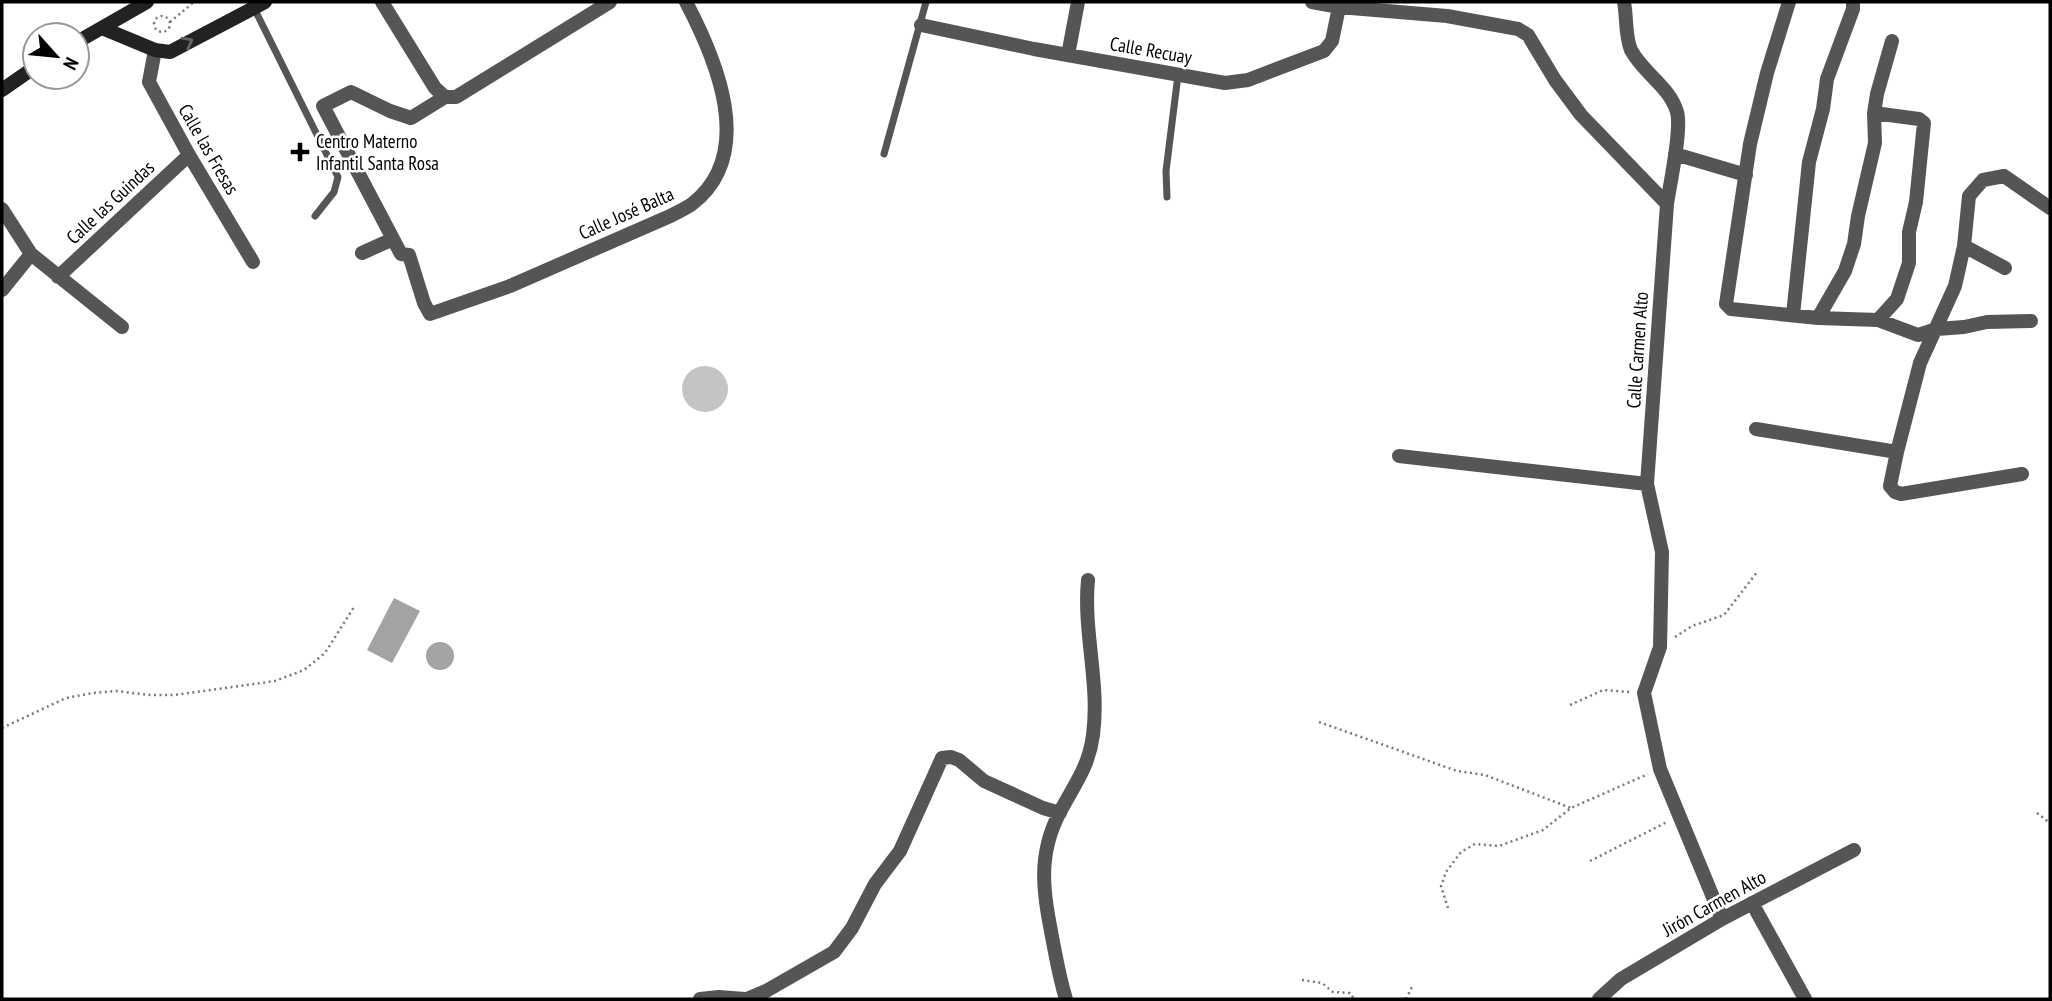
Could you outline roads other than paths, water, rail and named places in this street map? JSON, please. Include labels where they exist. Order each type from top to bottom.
[{"type":"main road","points":[[91,34],[148,2]]},
{"type":"main road","points":[[102,28],[155,50],[170,52],[259,5]]},
{"type":"main road","points":[[2,90],[21,77]]},
{"type":"street","points":[[382,2],[435,88],[445,97]]},
{"type":"street","points":[[362,253],[393,239],[323,106],[351,92],[411,118],[445,97],[456,97],[610,2]]},
{"type":"street","name":"Calle José Balta","points":[[393,239],[401,254],[409,255],[430,314],[527,279],[692,204],[713,181],[723,155],[727,122],[720,80],[685,2]]},
{"type":"street","points":[[1068,55],[1078,2]]},
{"type":"street","points":[[1312,2],[1339,7],[1447,16],[1518,29],[1528,35],[1555,80],[1581,115],[1667,204]]},
{"type":"street","name":"Calle Carmen Alto","points":[[1624,2],[1630,49],[1647,74],[1671,98],[1678,114],[1667,204],[1647,484],[1662,552],[1660,647],[1644,693],[1660,769],[1722,919]]},
{"type":"street","points":[[1789,2],[1767,73],[1750,144],[1726,304],[1731,309],[1818,318],[1878,320],[1918,335],[1937,329],[1964,327],[1987,321],[2031,321]]},
{"type":"street","points":[[1793,315],[1809,162],[1823,109],[1827,79],[1853,9],[1853,2]]},
{"type":"street","name":"Calle Recuay","points":[[921,25],[1225,83],[1248,80],[1324,51],[1332,41],[1339,7]]},
{"type":"street","points":[[1818,318],[1845,271],[1854,244],[1875,143],[1874,113],[1892,41]]},
{"type":"street","name":"Calle las Fresas","points":[[155,50],[149,82],[253,262]]},
{"type":"street","points":[[1874,113],[1919,119],[1924,123],[1916,202],[1909,232],[1909,263],[1897,299],[1878,320]]},
{"type":"street","points":[[1675,154],[1746,175]]},
{"type":"street","name":"Calle las Guindas","points":[[58,277],[189,155]]},
{"type":"street","points":[[2022,474],[1898,494],[1890,486],[1920,363],[1955,286],[1964,246],[1969,196],[1983,180],[2004,176],[2050,208]]},
{"type":"street","points":[[2,209],[31,254],[121,327]]},
{"type":"street","points":[[1964,246],[2005,268]]},
{"type":"street","points":[[2,290],[31,254]]},
{"type":"street","points":[[1756,429],[1897,452]]},
{"type":"street","points":[[1399,456],[1647,484]]},
{"type":"street","points":[[1066,999],[1043,886],[1048,843],[1060,813],[1077,787],[1093,739],[1095,687],[1088,620],[1088,580]]},
{"type":"street","points":[[700,999],[746,999],[766,991],[834,952],[852,928],[875,884],[900,851],[942,758],[959,760],[984,781],[1060,813]]},
{"type":"street","name":"Jirón Carmen Alto","points":[[1599,999],[1622,979],[1722,919],[1854,850]]},
{"type":"street","points":[[1752,903],[1805,999]]},
{"type":"lane","points":[[884,153],[926,2]]},
{"type":"lane","points":[[259,5],[338,177],[334,192],[315,216]]},
{"type":"lane","points":[[1167,197],[1166,171],[1178,74]]},
{"type":"place","name":"Centro Materno Infantil Santa Rosa","points":[[300,152]]}]
